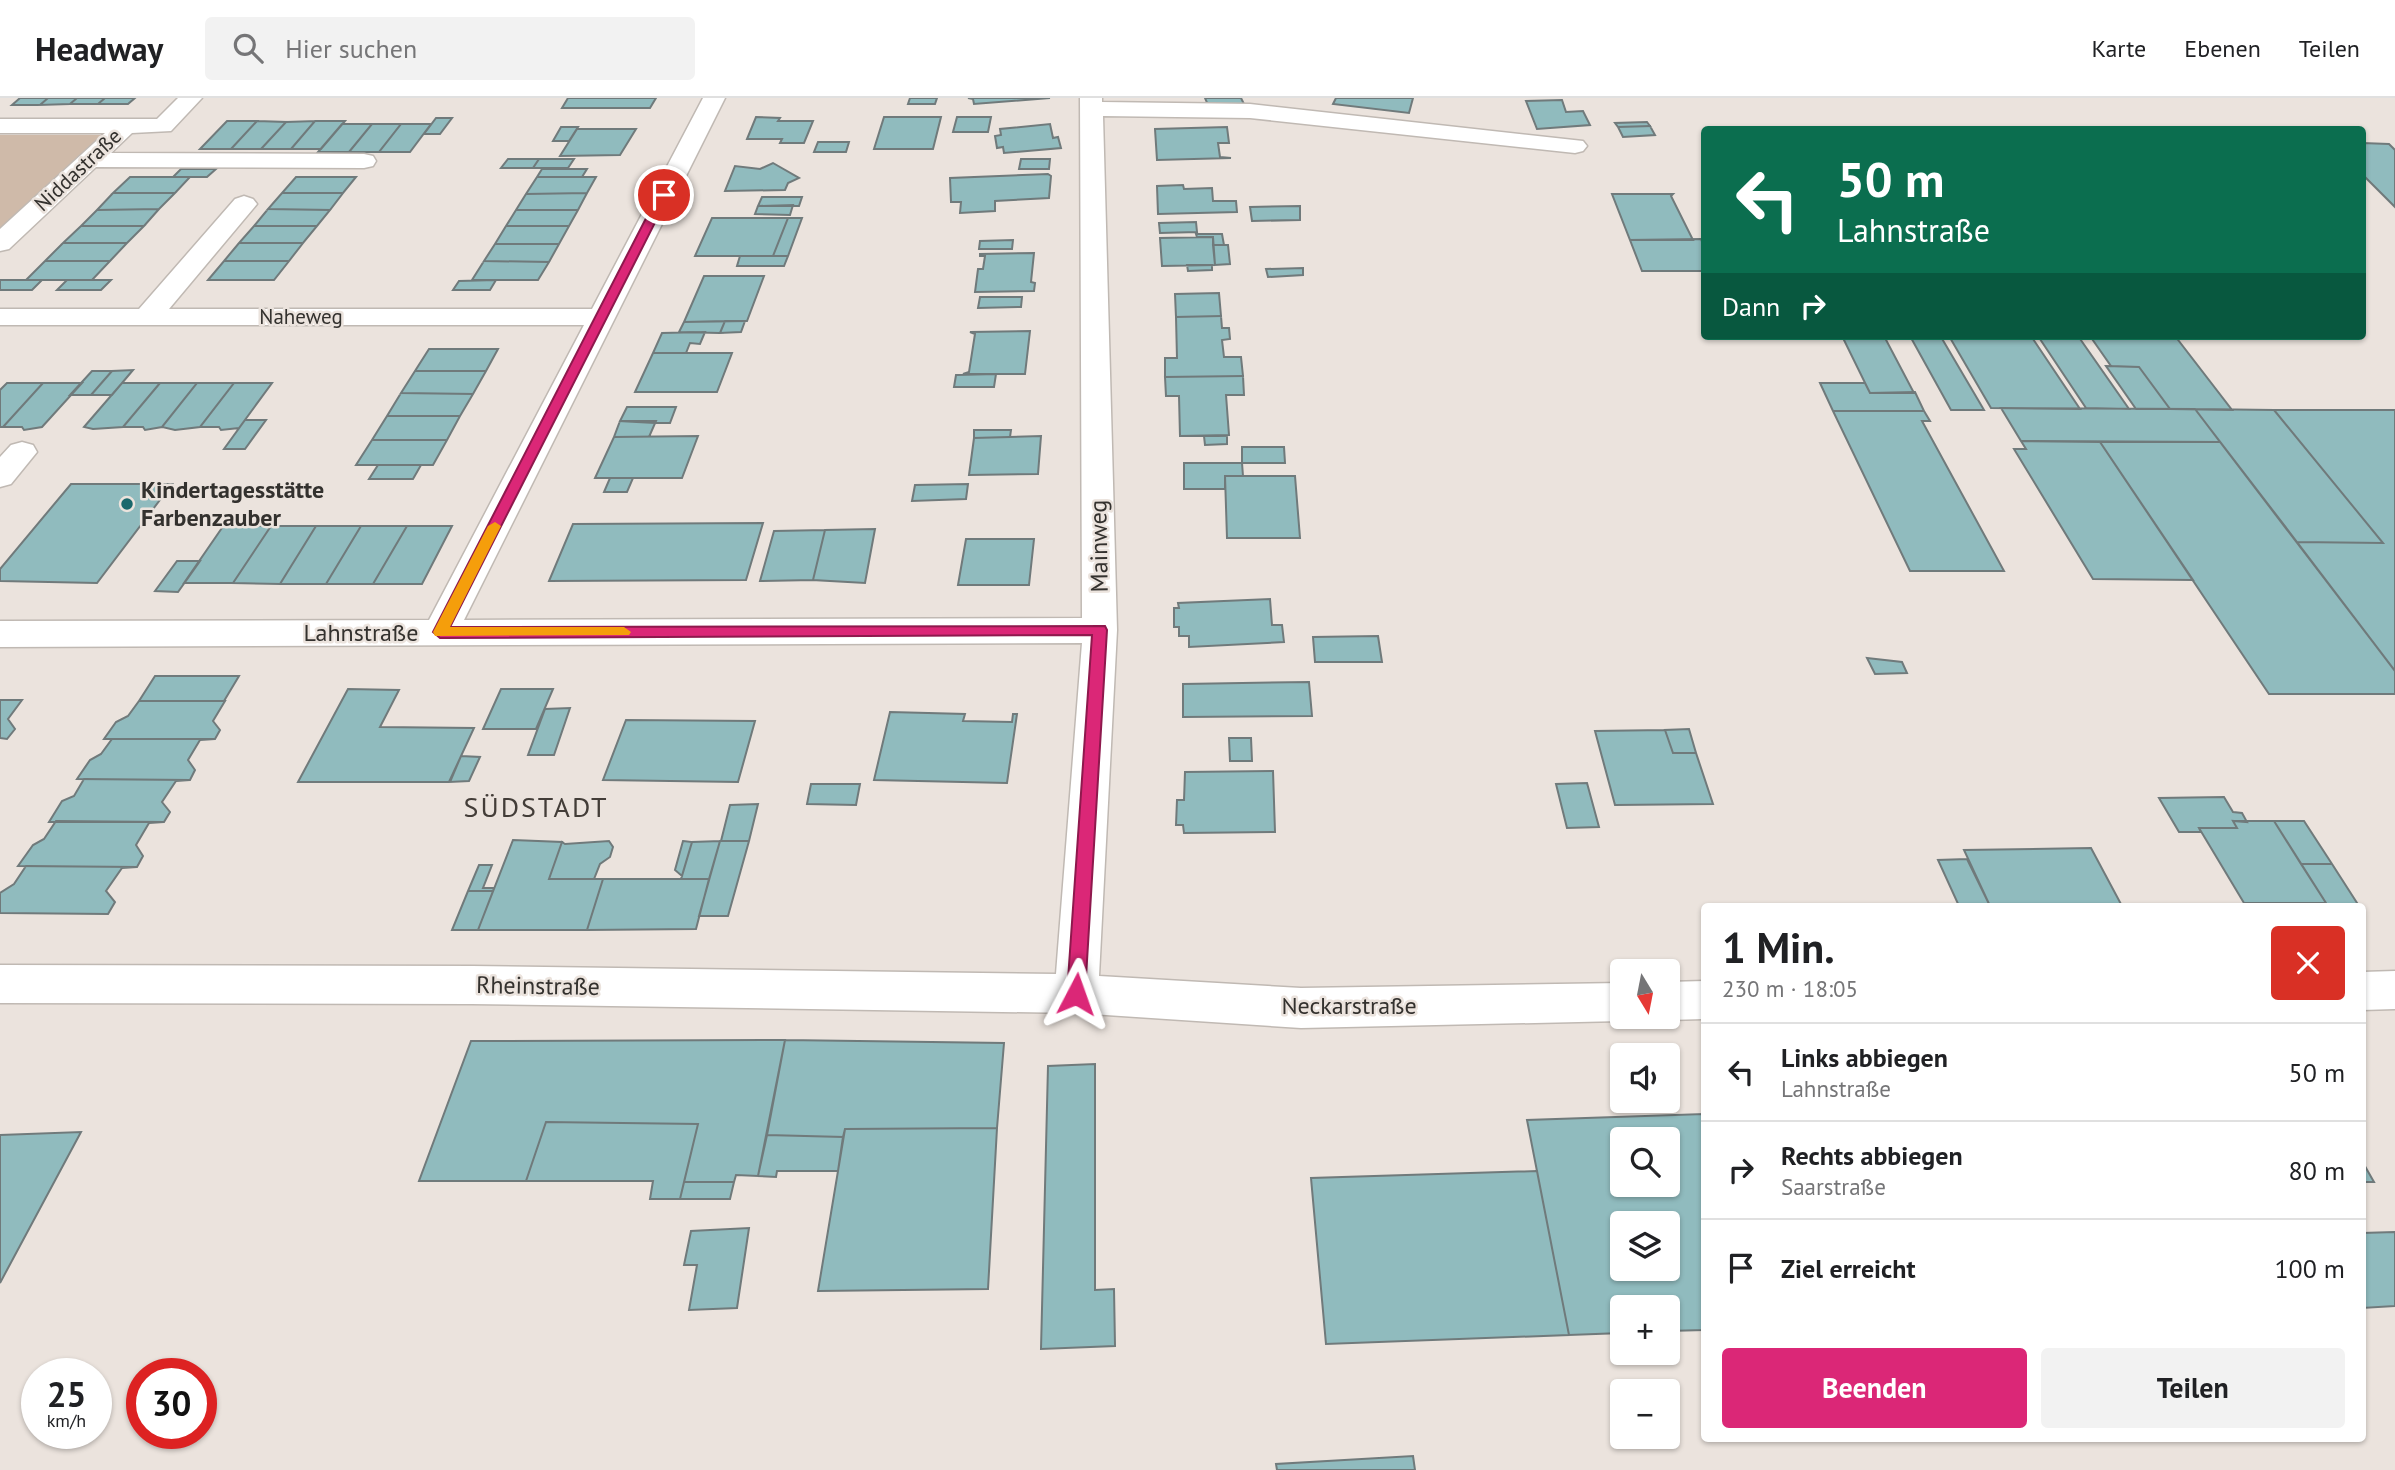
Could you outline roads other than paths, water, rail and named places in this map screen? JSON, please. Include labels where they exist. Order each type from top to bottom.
[{"type":"street","points":[[126,126],[163,126],[191,98]]},
{"type":"street","points":[[440,632],[713,98]]},
{"type":"street","points":[[1092,103],[1250,111],[1575,146]]},
{"type":"street","name":"Mainweg","points":[[1076,994],[1100,630],[1092,103]]},
{"type":"street","name":"Niddastraße","points":[[0,126],[126,126]]},
{"type":"street","name":"Niddastraße","points":[[0,243],[126,126]]},
{"type":"street","points":[[89,160],[364,161]]},
{"type":"street","points":[[147,317],[244,204]]},
{"type":"street","name":"Naheweg","points":[[0,317],[601,317]]},
{"type":"street","points":[[0,477],[22,452]]},
{"type":"street","name":"Lahnstraße","points":[[0,634],[1100,630]]},
{"type":"street","name":"Rheinstraße","points":[[0,984],[472,985],[1076,994]]},
{"type":"street","points":[[2366,990],[2395,990]]},
{"type":"street","name":"Neckarstraße","points":[[1076,994],[1301,1008],[1610,1002]]},
{"type":"street","points":[[1680,1001],[1701,1000]]},
{"type":"place","name":"Kindertagesstätte Farbenzauber","points":[[127,504]]},
{"type":"district","name":"SÜDSTADT","points":[[536,807]]}]
